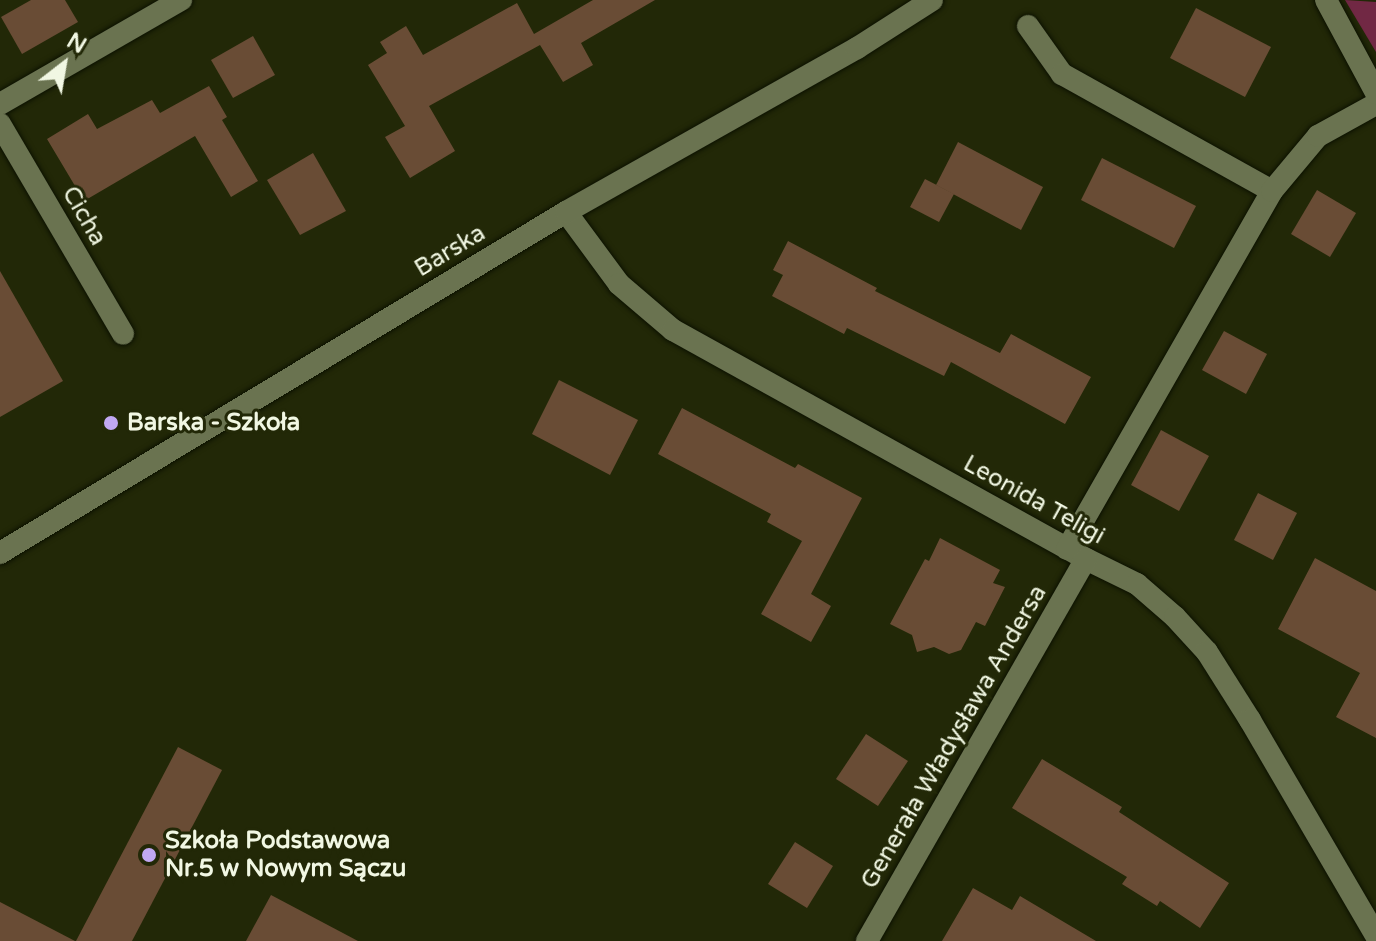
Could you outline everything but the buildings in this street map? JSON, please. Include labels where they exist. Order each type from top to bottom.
[{"type":"street","points":[[0,104],[181,0]]},
{"type":"street","name":"Barska","points":[[0,553],[566,212],[857,48],[932,0]]},
{"type":"street","points":[[1326,0],[1376,93]]},
{"type":"street","points":[[1028,26],[1062,74],[1272,191]]},
{"type":"street","name":"Generała Władysława Andersa","points":[[867,941],[1272,191],[1318,136],[1376,104]]},
{"type":"street","name":"Cicha","points":[[0,124],[123,334]]},
{"type":"street","name":"Leonida Teligi","points":[[566,212],[619,284],[673,330],[1077,554],[1137,584],[1207,652],[1376,936]]},
{"type":"shaded area","points":[[1345,0],[1376,2],[1376,52]]},
{"type":"place","name":"Barska - Szkoła","points":[[111,423]]},
{"type":"place","name":"Szkoła Podstawowa Nr.5 w Nowym Sączu","points":[[149,855]]}]
